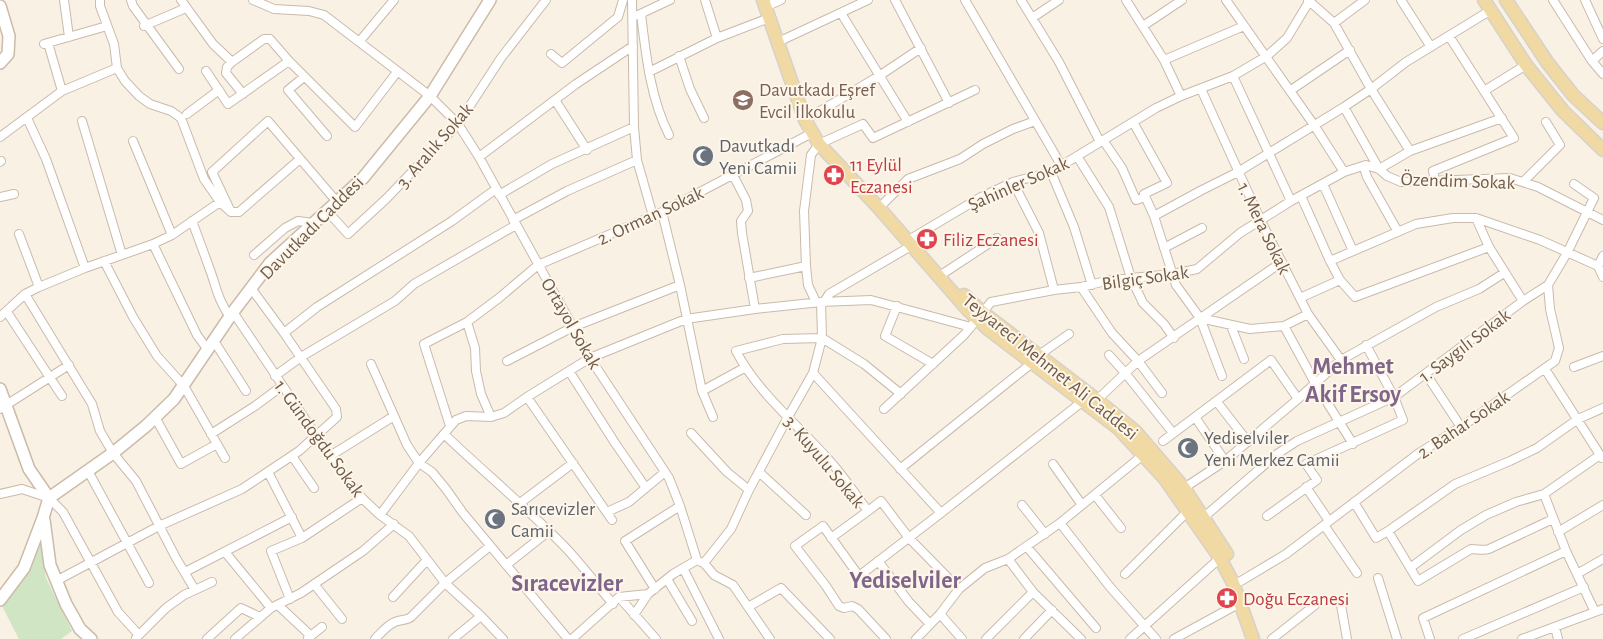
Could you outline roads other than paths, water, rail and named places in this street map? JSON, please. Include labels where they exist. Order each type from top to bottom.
[{"type":"main road","name":"Davutkadı Caddesi","points":[[49,498],[113,454],[174,399],[270,263],[363,178],[430,96],[490,0]]},
{"type":"main road","points":[[1506,0],[1553,69],[1573,94],[1603,123]]},
{"type":"main road","points":[[1487,5],[1526,65],[1563,111],[1603,150]]},
{"type":"main road","points":[[0,6],[9,36],[8,54],[0,64]]},
{"type":"main road","name":"Teyyareci Mehmet Ali Caddesi","points":[[766,9],[805,120],[819,144],[879,208],[977,320],[1097,400],[1135,431],[1184,488],[1222,545],[1241,581],[1263,639]]},
{"type":"main road","name":"Teyyareci Mehmet Ali Caddesi","points":[[913,247],[942,275],[977,320]]},
{"type":"main road","name":"Teyyareci Mehmet Ali Caddesi","points":[[1036,359],[1083,401],[1118,428],[1165,479],[1220,558],[1233,583],[1254,639]]},
{"type":"main road","points":[[0,390],[3,407],[29,468],[49,498],[24,568],[0,600]]},
{"type":"main road","points":[[43,518],[50,565],[56,581],[80,629],[91,639]]},
{"type":"street","points":[[64,0],[69,37]]},
{"type":"street","points":[[100,0],[100,6],[114,44],[117,68],[125,81],[139,96],[150,104],[171,111],[181,118],[204,179],[220,202],[231,212],[239,212],[300,158]]},
{"type":"street","points":[[131,0],[145,26],[179,69]]},
{"type":"street","points":[[181,0],[213,44],[232,62]]},
{"type":"street","name":"Ortayol Sokak","points":[[253,0],[274,9],[309,11],[324,16],[430,96],[458,124],[590,358],[669,478],[701,561]]},
{"type":"street","points":[[359,42],[394,0]]},
{"type":"street","name":"3. Aralık Sokak","points":[[327,211],[348,234],[386,199],[458,124],[501,58],[546,0]]},
{"type":"street","points":[[551,54],[562,63],[618,17],[623,0]]},
{"type":"street","points":[[632,0],[634,127],[637,160],[653,216]]},
{"type":"street","points":[[632,18],[670,0]]},
{"type":"street","points":[[705,0],[717,38]]},
{"type":"street","points":[[648,72],[717,38],[781,0]]},
{"type":"street","points":[[778,42],[868,0]]},
{"type":"street","points":[[895,0],[949,103]]},
{"type":"street","points":[[965,0],[1062,165]]},
{"type":"street","points":[[1021,0],[1059,62],[1102,141],[1122,168],[1136,200],[1167,183],[1133,122]]},
{"type":"street","points":[[1032,18],[1059,0]]},
{"type":"street","points":[[1126,0],[1164,60],[1181,96]]},
{"type":"street","points":[[1143,26],[1182,0]]},
{"type":"street","points":[[1226,0],[1291,90],[1344,172]]},
{"type":"street","points":[[1310,0],[1334,23],[1371,89],[1410,151]]},
{"type":"street","name":"Şahinler Sokak","points":[[820,302],[829,294],[913,247],[981,197],[1013,182],[1051,172],[1156,108],[1233,76],[1267,56],[1287,38],[1310,0]]},
{"type":"street","points":[[1334,23],[1365,0]]},
{"type":"street","points":[[1401,0],[1432,47]]},
{"type":"street","points":[[1552,0],[1603,74]]},
{"type":"street","points":[[1585,0],[1603,38]]},
{"type":"street","points":[[1154,216],[1238,172],[1344,107],[1406,62],[1449,36],[1487,5]]},
{"type":"street","points":[[145,26],[186,8]]},
{"type":"street","points":[[840,13],[908,122]]},
{"type":"street","points":[[641,14],[648,72],[659,115],[669,135]]},
{"type":"street","points":[[62,91],[46,44],[108,26]]},
{"type":"street","points":[[1164,60],[1244,26]]},
{"type":"street","points":[[1435,180],[1433,171],[1514,138],[1449,36]]},
{"type":"street","points":[[243,94],[226,72],[227,67],[264,39],[270,39],[304,77],[355,127],[398,72]]},
{"type":"street","points":[[478,157],[576,84],[633,46]]},
{"type":"street","points":[[805,120],[879,76],[920,48]]},
{"type":"street","points":[[1291,90],[1350,50]]},
{"type":"street","points":[[1592,60],[1603,52]]},
{"type":"street","points":[[679,56],[690,89],[704,118]]},
{"type":"street","points":[[206,71],[228,104],[289,61]]},
{"type":"street","points":[[1484,92],[1526,65]]},
{"type":"street","points":[[0,137],[62,91],[117,68]]},
{"type":"street","points":[[1233,76],[1291,201]]},
{"type":"street","points":[[304,77],[288,90],[327,136]]},
{"type":"street","name":"1. Mera Sokak","points":[[1201,89],[1261,221],[1308,314],[1341,360]]},
{"type":"street","points":[[187,114],[219,90]]},
{"type":"street","points":[[634,615],[648,594],[684,568],[701,561],[731,529],[749,490],[813,373],[822,338],[820,302],[808,285],[806,266],[804,211],[811,155],[819,144],[864,124],[874,138],[975,90]]},
{"type":"street","points":[[555,100],[587,150]]},
{"type":"street","name":"Özendim Sokak","points":[[1344,107],[1379,169],[1387,176],[1401,182],[1510,178],[1538,187],[1603,220]]},
{"type":"street","points":[[27,118],[46,159],[85,268]]},
{"type":"street","points":[[1398,232],[1367,177],[1366,165],[1379,169],[1410,151],[1502,118]]},
{"type":"street","points":[[82,121],[122,255]]},
{"type":"street","points":[[231,212],[212,172],[268,121],[337,202]]},
{"type":"street","points":[[879,208],[908,179],[960,159],[983,144],[1013,129],[1035,121]]},
{"type":"street","points":[[1523,182],[1560,146],[1546,122]]},
{"type":"street","points":[[284,334],[317,307],[498,192],[552,164],[587,150],[634,127]]},
{"type":"street","name":"2. Orman Sokak","points":[[450,426],[424,344],[467,322],[538,265],[662,212],[812,133]]},
{"type":"street","points":[[133,141],[172,235]]},
{"type":"street","points":[[1077,156],[1109,207],[1131,278],[1143,303],[1164,324],[1174,338]]},
{"type":"street","points":[[275,376],[300,357],[395,301],[414,284],[567,191],[637,160]]},
{"type":"street","name":"Bilgiç Sokak","points":[[884,408],[933,364],[977,320],[991,302],[1054,290],[1081,288],[1110,280],[1173,274],[1197,269],[1240,233],[1291,201],[1344,172],[1366,165]]},
{"type":"street","points":[[1051,172],[1074,227],[1092,285]]},
{"type":"street","points":[[734,175],[746,200],[748,211],[741,221],[755,309]]},
{"type":"street","points":[[1013,182],[1039,233],[1054,290]]},
{"type":"street","points":[[1323,184],[1353,250]]},
{"type":"street","points":[[1548,285],[1567,253],[1594,198],[1574,184]]},
{"type":"street","points":[[0,197],[14,194]]},
{"type":"street","points":[[1145,195],[1154,216],[1176,285],[1200,318],[1222,376]]},
{"type":"street","points":[[1301,196],[1340,280],[1355,297],[1488,247]]},
{"type":"street","points":[[0,317],[26,294],[85,268],[153,244],[172,235],[220,202]]},
{"type":"street","points":[[662,212],[680,285],[702,391],[713,417]]},
{"type":"street","points":[[1330,260],[1416,224],[1453,218],[1476,218],[1540,240],[1598,266],[1603,277]]},
{"type":"street","points":[[1476,218],[1488,247],[1523,301]]},
{"type":"street","points":[[254,256],[267,243],[292,224],[303,220],[313,223]]},
{"type":"street","name":"1. Gündoğdu Sokak","points":[[192,221],[211,272],[215,290],[223,307],[232,315],[330,456],[362,498],[380,515],[409,536],[445,583],[503,639]]},
{"type":"street","points":[[1164,248],[1202,228]]},
{"type":"street","points":[[19,234],[39,288]]},
{"type":"street","points":[[942,275],[997,238]]},
{"type":"street","points":[[153,244],[197,335],[211,345],[246,391]]},
{"type":"street","points":[[1598,266],[1603,256]]},
{"type":"street","points":[[104,261],[133,317],[157,356],[184,386],[224,458]]},
{"type":"street","points":[[1097,400],[1138,362],[1282,262]]},
{"type":"street","points":[[749,278],[806,266]]},
{"type":"street","points":[[1184,488],[1225,462],[1298,400],[1341,360],[1436,307],[1479,290],[1504,273]]},
{"type":"street","points":[[1300,298],[1340,280]]},
{"type":"street","points":[[507,361],[573,327],[680,285]]},
{"type":"street","name":"1. Saygılı Sokak","points":[[1204,517],[1277,454],[1298,440],[1394,397],[1523,301],[1548,285]]},
{"type":"street","name":"2. Bahar Sokak","points":[[1241,581],[1286,554],[1420,453],[1461,427],[1555,361],[1559,348],[1550,309],[1548,285]]},
{"type":"street","points":[[56,581],[159,526],[242,489],[292,456],[337,417],[336,409],[251,288]]},
{"type":"street","points":[[1081,288],[1112,333],[1162,393]]},
{"type":"street","points":[[26,294],[92,404],[100,431],[113,454],[136,481],[195,590]]},
{"type":"street","points":[[380,515],[419,463],[456,420],[466,416],[491,417],[504,413],[590,358],[686,319],[820,302],[871,300],[977,320]]},
{"type":"street","points":[[897,306],[885,336],[933,364]]},
{"type":"street","points":[[7,312],[62,396]]},
{"type":"street","points":[[1200,318],[1250,329],[1284,326],[1308,314]]},
{"type":"street","points":[[467,322],[475,348],[476,371],[481,394],[491,417]]},
{"type":"street","points":[[1231,326],[1244,359]]},
{"type":"street","points":[[1284,326],[1315,383],[1353,444]]},
{"type":"street","points":[[900,470],[1069,334]]},
{"type":"street","points":[[822,338],[864,364],[900,394]]},
{"type":"street","name":"3. Kuyulu Sokak","points":[[822,338],[783,339],[736,351],[744,368],[829,460],[868,511],[881,501],[908,538],[959,589]]},
{"type":"street","points":[[1266,516],[1317,480],[1306,464],[1404,420],[1366,345]]},
{"type":"street","points":[[1109,355],[1173,433]]},
{"type":"street","points":[[1574,367],[1603,356]]},
{"type":"street","points":[[1163,441],[1271,360],[1298,400]]},
{"type":"street","points":[[371,364],[407,445],[419,463],[432,472],[463,513],[568,639]]},
{"type":"street","points":[[3,407],[69,365]]},
{"type":"street","points":[[702,391],[744,368]]},
{"type":"street","points":[[1410,568],[1461,530],[1486,515],[1516,502],[1544,494],[1602,457],[1545,369]]},
{"type":"street","points":[[569,371],[614,443],[646,488]]},
{"type":"street","points":[[813,373],[941,513]]},
{"type":"street","points":[[1426,374],[1461,427]]},
{"type":"street","points":[[211,434],[282,386]]},
{"type":"street","points":[[527,397],[612,520]]},
{"type":"street","points":[[886,639],[858,609],[852,606],[844,608],[839,606],[795,546],[823,526],[859,576],[1083,401]]},
{"type":"street","points":[[1217,402],[1248,442]]},
{"type":"street","points":[[1354,502],[1376,538],[1455,484],[1510,462],[1537,448],[1578,419],[1603,408]]},
{"type":"street","points":[[330,456],[394,416]]},
{"type":"street","points":[[156,417],[181,464],[217,444]]},
{"type":"street","points":[[1195,417],[1225,462]]},
{"type":"street","points":[[691,433],[727,472],[749,490]]},
{"type":"street","points":[[444,434],[488,476],[520,503],[567,549],[613,604]]},
{"type":"street","points":[[916,639],[940,614],[959,589],[986,568],[1008,559],[1045,534],[1143,455]]},
{"type":"street","points":[[292,456],[314,488]]},
{"type":"street","points":[[520,503],[573,463]]},
{"type":"street","points":[[1054,464],[1082,505]]},
{"type":"street","points":[[88,471],[148,584]]},
{"type":"street","points":[[268,472],[302,538]]},
{"type":"street","points":[[607,512],[629,502],[665,472]]},
{"type":"street","points":[[759,472],[806,515]]},
{"type":"street","points":[[1306,487],[1357,573]]},
{"type":"street","points":[[0,494],[22,490],[49,498],[63,512],[118,612],[137,637],[166,608],[212,582]]},
{"type":"street","points":[[1522,639],[1599,611],[1584,587],[1566,551],[1544,494]]},
{"type":"street","points":[[1095,495],[1122,528]]},
{"type":"street","points":[[290,599],[271,551],[302,538],[362,498]]},
{"type":"street","points":[[1022,505],[1045,534]]},
{"type":"street","points":[[1558,532],[1603,505]]},
{"type":"street","points":[[656,589],[625,541],[680,506]]},
{"type":"street","points":[[831,538],[868,511]]},
{"type":"street","points":[[1125,574],[1188,511]]},
{"type":"street","points":[[185,572],[292,517]]},
{"type":"street","points":[[1388,531],[1418,581],[1471,549],[1489,550],[1553,519]]},
{"type":"street","points":[[1060,523],[1110,587],[1156,639]]},
{"type":"street","points":[[235,639],[275,606],[314,584],[363,551],[394,524]]},
{"type":"street","points":[[506,564],[549,531]]},
{"type":"street","points":[[375,639],[396,621],[407,620],[412,617],[445,583],[490,546]]},
{"type":"street","points":[[1026,547],[1096,628]]},
{"type":"street","points":[[1430,639],[1423,618],[1566,551]]},
{"type":"street","points":[[225,552],[275,606],[309,637],[322,627]]},
{"type":"street","points":[[1130,639],[1220,558]]},
{"type":"street","points":[[1008,559],[1033,592],[1081,639]]},
{"type":"street","points":[[1577,574],[1603,559]]},
{"type":"street","points":[[393,597],[427,560]]},
{"type":"street","points":[[701,561],[714,575],[733,584],[770,639]]},
{"type":"street","points":[[878,561],[909,602],[930,624]]},
{"type":"street","points":[[684,568],[719,639]]},
{"type":"street","points":[[1378,578],[1397,639]]},
{"type":"street","points":[[667,579],[692,621]]},
{"type":"street","points":[[314,584],[342,619]]},
{"type":"street","points":[[1463,639],[1584,587]]},
{"type":"street","points":[[748,607],[782,588],[830,639]]},
{"type":"street","points":[[986,639],[1033,592]]},
{"type":"street","points":[[572,639],[619,597],[648,594]]},
{"type":"street","points":[[619,597],[656,639]]},
{"type":"street","points":[[1174,639],[1240,603]]},
{"type":"street","points":[[1342,605],[1347,639]]},
{"type":"street","points":[[1272,639],[1315,606]]},
{"type":"street","points":[[206,639],[241,608],[260,617]]},
{"type":"street","points":[[1024,639],[1052,610]]},
{"type":"street","points":[[940,614],[962,639]]},
{"type":"street","points":[[453,639],[481,616]]},
{"type":"street","points":[[1555,627],[1558,639]]},
{"type":"place","name":"Davutkadı Eşref Evcil İlkokulu","points":[[743,100]]},
{"type":"place","name":"Davutkadı Yeni Camii","points":[[703,156]]},
{"type":"place","name":"11 Eylül Eczanesi","points":[[834,175]]},
{"type":"place","name":"Filiz Eczanesi","points":[[927,239]]},
{"type":"place","name":"Yediselviler Yeni Merkez Camii","points":[[1188,448]]},
{"type":"place","name":"Sarıcevizler Camii","points":[[495,519]]},
{"type":"place","name":"Doğu Eczanesi","points":[[1227,598]]},
{"type":"district","name":"Mehmet Akif Ersoy","points":[[1353,380]]},
{"type":"district","name":"Yediselviler","points":[[905,580]]},
{"type":"district","name":"Sıracevizler","points":[[567,583]]}]
